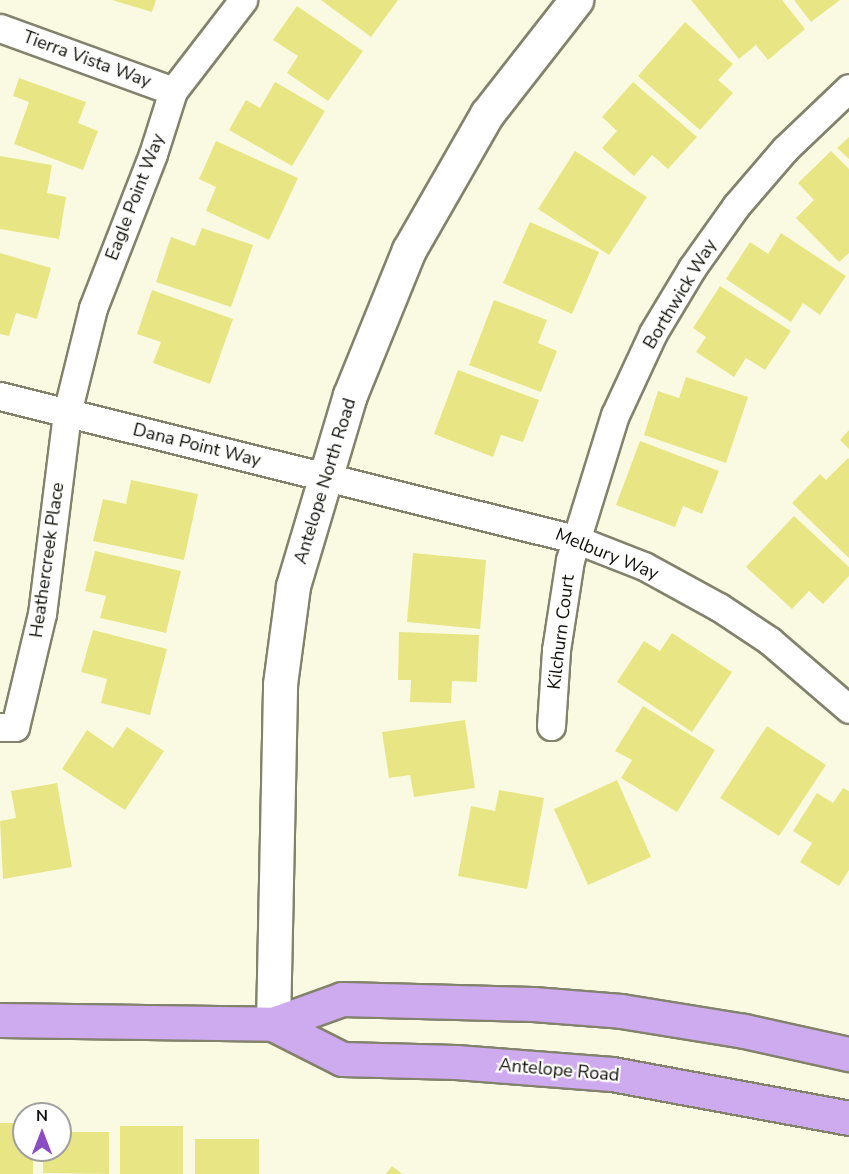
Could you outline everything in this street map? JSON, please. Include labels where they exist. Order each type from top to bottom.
[{"type":"main road","name":"Antelope North Road","points":[[273,1024],[280,684],[293,586],[350,395],[409,250],[487,114],[545,35],[576,0]]},
{"type":"main road","name":"Antelope Road","points":[[0,1020],[273,1024],[342,999],[532,1004],[621,1011],[744,1031],[849,1054]]},
{"type":"main road","name":"Antelope Road","points":[[273,1024],[342,1059],[456,1062],[612,1074],[849,1118]]},
{"type":"street","name":"Eagle Point Way","points":[[68,413],[93,308],[153,154],[173,91],[243,0]]},
{"type":"street","name":"Tierra Vista Way","points":[[0,28],[173,91]]},
{"type":"street","name":"Borthwick Way","points":[[575,539],[615,415],[653,333],[692,268],[736,206],[785,149],[849,88]]},
{"type":"street","name":"Dana Point Way","points":[[0,396],[327,476]]},
{"type":"street","name":"Heathercreek Place","points":[[0,727],[15,727],[42,614],[68,413]]},
{"type":"street","name":"Melbury Way","points":[[327,476],[575,539],[644,566],[719,607],[770,641],[846,701]]},
{"type":"street","name":"Kilchurn Court","points":[[551,726],[556,650],[575,539]]},
{"type":"building","points":[[112,0],[156,0],[152,12]]},
{"type":"building","points":[[321,0],[398,0],[371,37]]},
{"type":"building","points":[[691,0],[782,0],[805,29],[768,60],[756,45],[739,59]]},
{"type":"building","points":[[794,0],[840,0],[811,22]]},
{"type":"building","points":[[297,6],[363,51],[328,101],[287,73],[298,56],[273,40]]},
{"type":"building","points":[[685,22],[733,64],[718,80],[733,93],[700,130],[638,76]]},
{"type":"building","points":[[19,78],[86,102],[78,123],[98,131],[83,170],[14,144],[29,102],[13,96]]},
{"type":"building","points":[[275,82],[325,111],[292,166],[229,130],[246,100],[260,108]]},
{"type":"building","points":[[633,82],[697,137],[668,169],[652,155],[634,176],[602,148],[617,131],[602,117]]},
{"type":"building","points":[[849,137],[849,159],[837,148]]},
{"type":"building","points":[[216,141],[298,178],[269,240],[206,211],[216,187],[199,179]]},
{"type":"building","points":[[575,151],[647,197],[609,255],[538,209]]},
{"type":"building","points":[[831,151],[849,169],[849,253],[839,262],[796,218],[814,200],[798,183]]},
{"type":"building","points":[[0,156],[52,165],[47,193],[66,197],[59,239],[0,229]]},
{"type":"building","points":[[530,222],[599,252],[572,314],[503,283]]},
{"type":"building","points":[[202,228],[253,245],[231,307],[156,282],[171,237],[195,246]]},
{"type":"building","points":[[781,233],[846,276],[820,315],[803,303],[791,322],[726,279],[750,242],[768,254]]},
{"type":"building","points":[[0,253],[51,268],[37,319],[16,313],[9,336],[0,334]]},
{"type":"building","points":[[720,286],[791,331],[765,370],[746,358],[734,377],[696,352],[706,337],[693,328]]},
{"type":"building","points":[[152,290],[233,319],[210,384],[153,363],[161,342],[137,334]]},
{"type":"building","points":[[494,300],[547,320],[538,343],[557,351],[541,392],[469,365]]},
{"type":"building","points":[[458,370],[539,400],[523,442],[501,435],[493,457],[434,434]]},
{"type":"building","points":[[686,377],[748,397],[726,463],[644,435],[658,391],[679,398]]},
{"type":"building","points":[[849,430],[849,449],[840,440]]},
{"type":"building","points":[[640,441],[719,471],[702,514],[683,506],[675,527],[616,505]]},
{"type":"building","points":[[848,458],[849,558],[792,503],[820,474],[826,480]]},
{"type":"building","points":[[131,480],[198,494],[184,560],[93,541],[103,499],[126,504]]},
{"type":"building","points":[[794,516],[849,567],[849,576],[823,604],[809,591],[792,609],[746,567]]},
{"type":"building","points":[[95,551],[181,571],[166,633],[100,618],[106,596],[85,591]]},
{"type":"building","points":[[413,553],[486,560],[480,629],[407,622]]},
{"type":"building","points":[[93,630],[167,649],[150,715],[101,703],[107,679],[81,672]]},
{"type":"building","points":[[399,632],[479,635],[477,682],[452,681],[451,703],[410,702],[411,680],[398,680]]},
{"type":"building","points":[[672,633],[732,672],[692,732],[617,682],[644,641],[660,651]]},
{"type":"building","points":[[643,706],[715,750],[677,812],[621,778],[632,760],[615,751]]},
{"type":"building","points":[[465,720],[475,788],[414,797],[410,775],[389,778],[382,732]]},
{"type":"building","points":[[767,726],[826,765],[779,836],[720,798]]},
{"type":"building","points":[[127,727],[164,751],[125,810],[62,769],[87,730],[113,748]]},
{"type":"building","points":[[617,780],[651,857],[588,885],[554,809]]},
{"type":"building","points":[[57,783],[72,867],[3,879],[0,821],[16,818],[11,791]]},
{"type":"building","points":[[843,788],[849,791],[849,870],[839,886],[800,862],[812,843],[793,831],[817,793],[833,803]]},
{"type":"building","points":[[499,790],[544,798],[527,889],[458,876],[471,806],[495,811]]},
{"type":"building","points":[[0,1123],[12,1123],[12,1162],[33,1162],[33,1174],[0,1174]]},
{"type":"building","points":[[120,1126],[183,1126],[183,1174],[120,1174]]},
{"type":"building","points":[[72,1132],[109,1132],[109,1174],[43,1173],[43,1162],[72,1162]]},
{"type":"building","points":[[195,1139],[259,1139],[259,1174],[195,1174]]},
{"type":"building","points":[[392,1166],[402,1174],[386,1174]]}]
